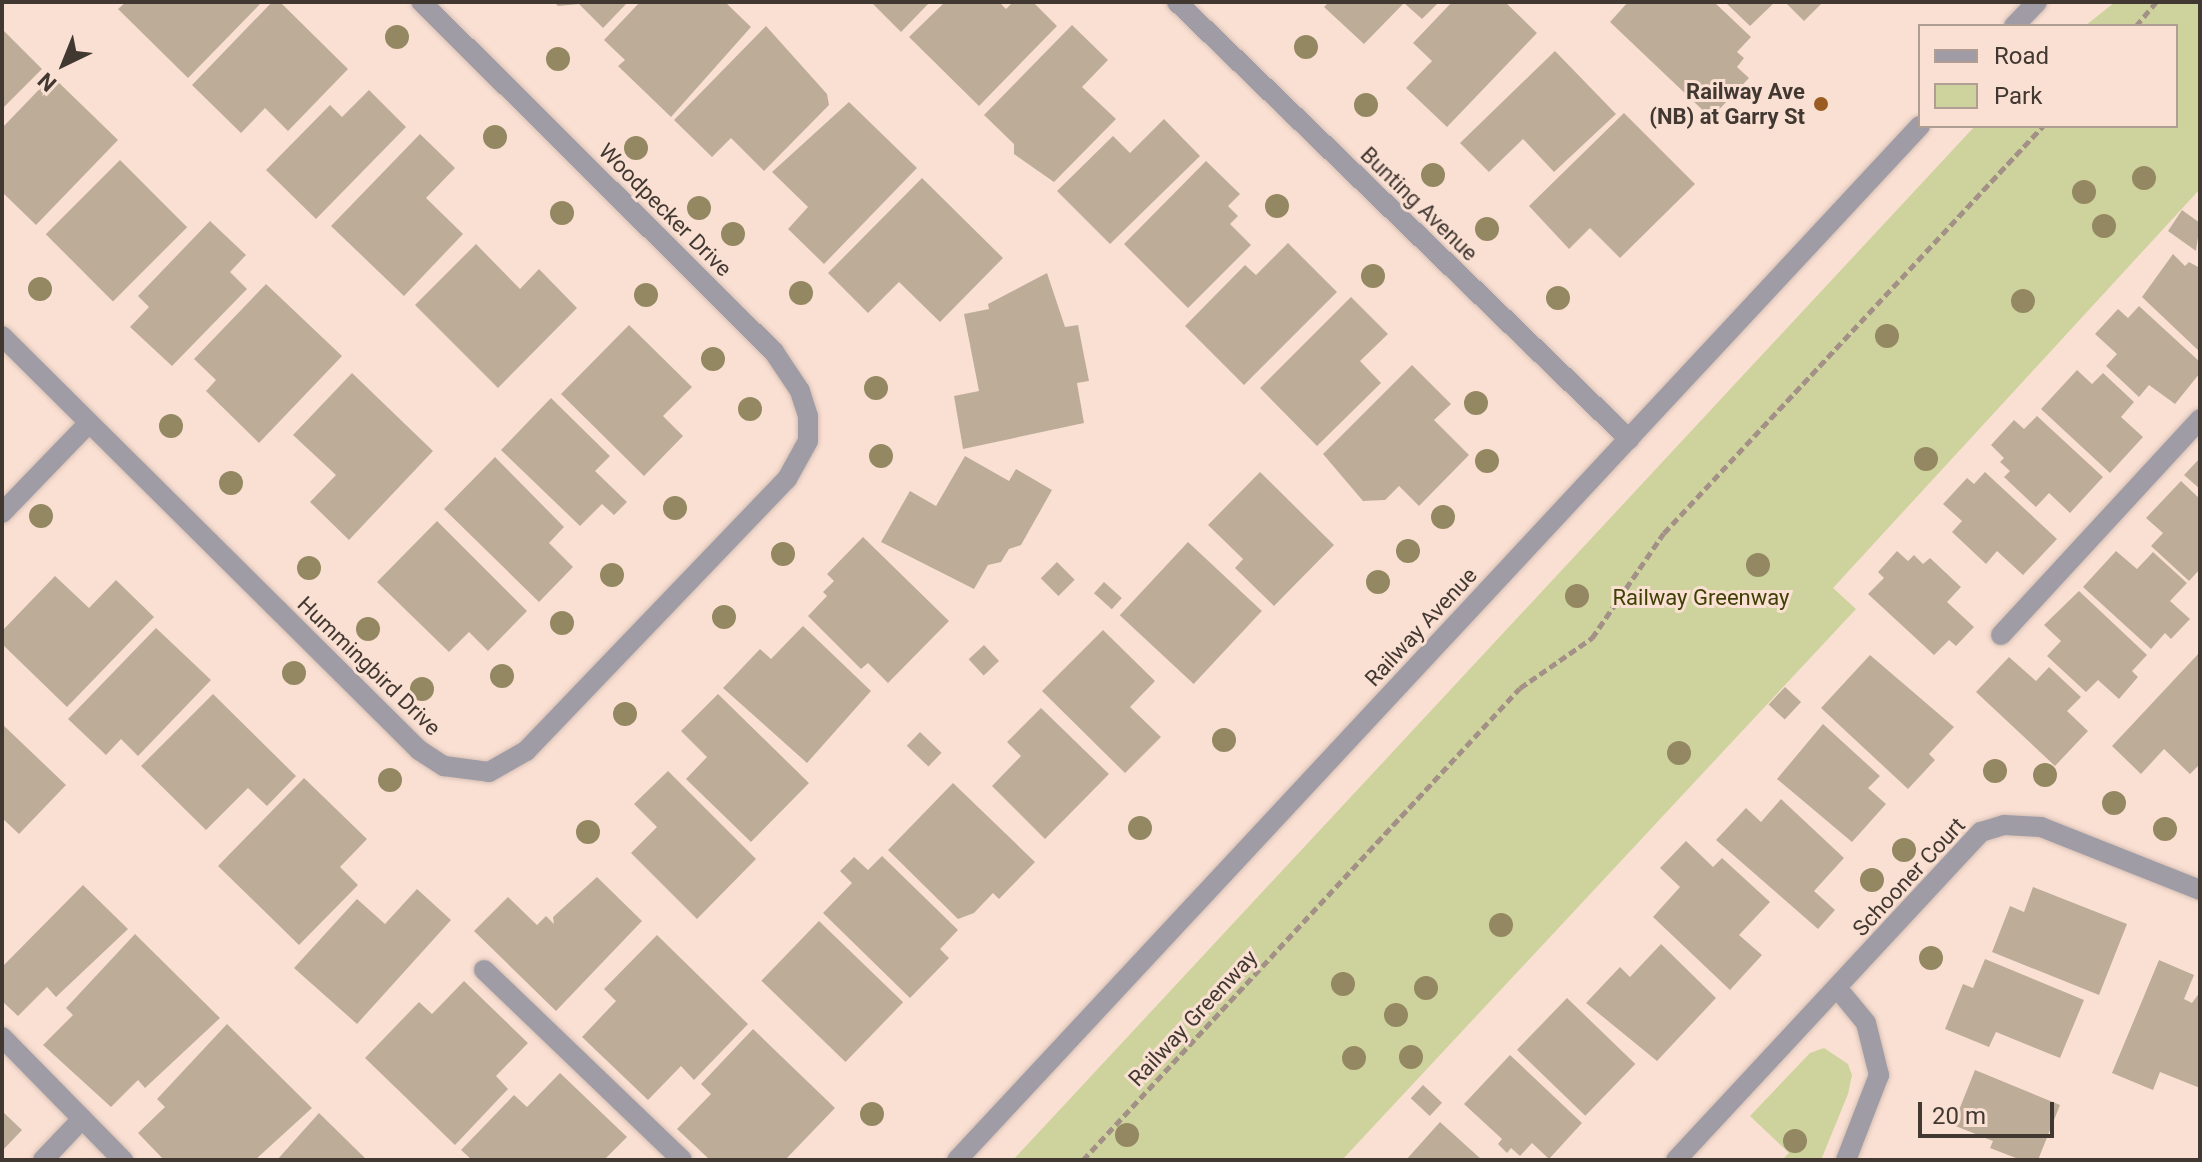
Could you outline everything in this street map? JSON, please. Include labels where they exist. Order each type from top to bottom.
[{"type":"street","name":"Woodpecker Drive","points":[[421,2],[788,369],[808,416],[808,441],[787,479]]},
{"type":"street","name":"Bunting Avenue","points":[[1177,2],[1629,439]]},
{"type":"street","points":[[2016,24],[2037,2]]},
{"type":"street","name":"Railway Avenue","points":[[957,1160],[1918,128]]},
{"type":"street","name":"Hummingbird Drive","points":[[2,336],[419,750],[444,766],[467,771],[489,772],[526,751],[787,479]]},
{"type":"street","points":[[2001,635],[2200,419]]},
{"type":"street","points":[[2,513],[88,424]]},
{"type":"street","name":"Schooner Court","points":[[1676,1160],[1838,989],[1970,840],[1992,828],[2028,824],[2200,890]]},
{"type":"street","points":[[484,970],[682,1160]]},
{"type":"street","points":[[1838,989],[1866,1023],[1879,1075],[1846,1160]]},
{"type":"street","points":[[2,1037],[123,1160]]},
{"type":"street","points":[[43,1160],[82,1119]]},
{"type":"path","points":[[2138,24],[2156,2]]},
{"type":"path","name":"Railway Greenway","points":[[1083,1160],[1520,688],[1592,638],[1664,533],[2041,128]]},
{"type":"green space","name":"Railway Greenway","points":[[2115,2],[2200,2],[2200,189],[1833,588],[1856,609],[1342,1160],[1013,1160],[1973,128],[2178,128],[2178,24],[2088,24]]},
{"type":"green space","points":[[1824,1048],[1848,1064],[1852,1075],[1848,1094],[1821,1160],[1782,1160],[1789,1153],[1750,1116],[1810,1053]]},
{"type":"building","points":[[126,2],[262,2],[188,78],[118,9]]},
{"type":"building","points":[[272,2],[280,2],[348,69],[288,131],[265,108],[241,133],[192,85]]},
{"type":"building","points":[[554,2],[628,2],[603,28],[579,4],[558,6]]},
{"type":"building","points":[[640,2],[725,2],[751,27],[671,117],[618,66],[625,60],[604,40]]},
{"type":"building","points":[[871,2],[930,2],[901,32]]},
{"type":"building","points":[[945,2],[999,2],[1006,9],[1013,2],[1033,2],[1057,26],[979,106],[909,37]]},
{"type":"building","points":[[1329,2],[1439,2],[1422,19],[1404,3],[1364,44],[1324,7]]},
{"type":"building","points":[[1452,2],[1505,2],[1537,33],[1447,127],[1406,88],[1432,61],[1413,43]]},
{"type":"building","points":[[1628,2],[1714,2],[1751,37],[1737,52],[1744,58],[1737,67],[1749,78],[1711,118],[1610,22]]},
{"type":"building","points":[[1725,2],[1775,2],[1750,26]]},
{"type":"building","points":[[1785,2],[1823,2],[1804,21]]},
{"type":"building","points":[[1072,25],[1108,60],[1082,87],[1116,119],[1054,182],[1014,154],[1014,144],[984,115]]},
{"type":"building","points":[[766,26],[827,94],[829,105],[764,171],[731,138],[712,157],[674,120]]},
{"type":"building","points":[[2,29],[42,69],[2,109]]},
{"type":"building","points":[[1555,51],[1616,114],[1554,172],[1523,139],[1489,172],[1460,143]]},
{"type":"building","points":[[52,76],[118,140],[36,225],[2,192],[2,128]]},
{"type":"building","points":[[369,90],[406,127],[316,219],[266,170],[330,105],[342,117]]},
{"type":"building","points":[[849,102],[917,168],[824,264],[788,229],[808,207],[772,172]]},
{"type":"building","points":[[1624,113],[1695,184],[1620,258],[1590,228],[1569,249],[1529,206]]},
{"type":"building","points":[[1164,119],[1200,156],[1110,244],[1057,191],[1113,136],[1130,153]]},
{"type":"building","points":[[420,134],[455,168],[426,198],[463,234],[404,296],[331,226]]},
{"type":"building","points":[[120,160],[187,227],[113,301],[46,234]]},
{"type":"building","points":[[1206,161],[1240,194],[1228,206],[1238,216],[1230,224],[1251,245],[1188,308],[1124,244]]},
{"type":"building","points":[[922,178],[1003,258],[940,322],[899,282],[868,313],[828,273]]},
{"type":"building","points":[[2182,210],[2200,223],[2196,251],[2168,231]]},
{"type":"building","points":[[210,221],[246,255],[230,272],[247,289],[172,366],[130,327],[149,307],[138,296]]},
{"type":"building","points":[[1288,243],[1337,292],[1244,385],[1185,326],[1245,265],[1256,275]]},
{"type":"building","points":[[476,244],[520,289],[539,269],[577,308],[498,388],[415,305]]},
{"type":"building","points":[[2173,254],[2185,266],[2189,262],[2200,268],[2200,352],[2142,297]]},
{"type":"building","points":[[1047,273],[1065,327],[1078,325],[1089,381],[1077,383],[1084,423],[963,449],[954,396],[979,391],[964,314],[989,309],[988,304]]},
{"type":"building","points":[[266,284],[342,356],[259,443],[206,391],[216,380],[194,359]]},
{"type":"building","points":[[1351,297],[1388,334],[1360,361],[1381,383],[1317,446],[1260,388]]},
{"type":"building","points":[[2139,306],[2200,362],[2200,373],[2175,404],[2149,385],[2139,397],[2106,366],[2117,354],[2095,334],[2118,309],[2128,318]]},
{"type":"building","points":[[629,325],[692,387],[663,416],[683,436],[644,476],[561,394]]},
{"type":"building","points":[[1412,365],[1451,404],[1434,420],[1469,455],[1419,506],[1399,486],[1385,500],[1363,501],[1323,454]]},
{"type":"building","points":[[2077,370],[2092,384],[2103,373],[2134,402],[2121,417],[2143,437],[2110,473],[2041,409]]},
{"type":"building","points":[[352,373],[433,451],[349,540],[310,502],[336,475],[293,435]]},
{"type":"building","points":[[551,398],[610,456],[595,471],[627,502],[614,515],[602,504],[580,526],[501,450]]},
{"type":"building","points":[[2037,416],[2103,477],[2070,513],[2049,493],[2036,507],[2004,477],[2010,471],[2000,462],[2004,458],[1991,445],[2014,420],[2024,429]]},
{"type":"building","points":[[965,456],[1009,481],[1016,469],[1052,490],[1021,545],[1009,549],[1001,562],[988,565],[974,589],[881,542],[910,491],[936,506]]},
{"type":"building","points":[[495,457],[564,527],[549,543],[573,567],[539,602],[444,509]]},
{"type":"building","points":[[2200,458],[2200,489],[2184,475]]},
{"type":"building","points":[[1260,472],[1334,545],[1274,606],[1235,568],[1243,559],[1208,525]]},
{"type":"building","points":[[1985,472],[2057,539],[2023,575],[1997,551],[1986,564],[1952,532],[1962,521],[1943,504],[1967,478],[1974,484]]},
{"type":"building","points":[[2181,481],[2200,499],[2200,569],[2189,581],[2151,546],[2163,533],[2146,518]]},
{"type":"building","points":[[437,521],[527,611],[488,651],[469,632],[449,652],[377,582]]},
{"type":"building","points":[[863,537],[949,621],[888,683],[868,663],[861,669],[808,616],[827,596],[823,592],[834,581],[827,574]]},
{"type":"building","points":[[1188,542],[1262,611],[1194,684],[1120,615]]},
{"type":"building","points":[[1897,551],[1908,561],[1914,555],[1923,564],[1930,558],[1961,587],[1947,602],[1974,627],[1956,646],[1949,640],[1934,655],[1868,594],[1884,578],[1878,572]]},
{"type":"building","points":[[2116,551],[2137,569],[2153,552],[2187,583],[2170,601],[2190,619],[2171,639],[2165,633],[2151,649],[2083,587]]},
{"type":"building","points":[[1057,562],[1075,580],[1058,596],[1041,578]]},
{"type":"building","points":[[55,576],[89,608],[116,580],[154,617],[67,707],[2,644],[2,631]]},
{"type":"building","points":[[1104,582],[1122,598],[1112,609],[1094,593]]},
{"type":"building","points":[[2079,591],[2147,655],[2132,671],[2138,677],[2119,699],[2098,680],[2086,692],[2047,656],[2061,641],[2044,625]]},
{"type":"building","points":[[803,626],[871,691],[807,763],[723,688],[760,649],[771,659]]},
{"type":"building","points":[[156,628],[211,680],[138,756],[121,739],[106,755],[68,719]]},
{"type":"building","points":[[1103,630],[1155,681],[1130,707],[1161,737],[1125,773],[1042,691]]},
{"type":"building","points":[[984,645],[999,661],[984,675],[969,659]]},
{"type":"building","points":[[2200,652],[2200,764],[2190,774],[2164,749],[2141,774],[2112,746]]},
{"type":"building","points":[[1870,655],[1954,727],[1929,754],[1935,760],[1908,789],[1821,708]]},
{"type":"building","points":[[2009,657],[2036,681],[2049,667],[2081,697],[2067,711],[2088,731],[2055,766],[1976,692]]},
{"type":"building","points":[[1785,687],[1801,702],[1785,720],[1769,705]]},
{"type":"building","points":[[213,694],[296,776],[267,806],[248,788],[206,830],[141,766]]},
{"type":"building","points":[[718,694],[809,783],[751,842],[686,779],[707,757],[681,731]]},
{"type":"building","points":[[1041,708],[1109,774],[1045,839],[992,786],[1021,756],[1007,742]]},
{"type":"building","points":[[2,724],[66,785],[19,834],[2,818]]},
{"type":"building","points":[[1823,724],[1880,776],[1868,788],[1886,804],[1852,842],[1777,779]]},
{"type":"building","points":[[920,732],[942,753],[928,767],[907,746]]},
{"type":"building","points":[[668,771],[756,859],[697,919],[631,853],[657,827],[634,804]]},
{"type":"building","points":[[304,778],[367,839],[340,867],[358,885],[299,945],[218,866]]},
{"type":"building","points":[[953,783],[1035,862],[999,899],[993,893],[974,913],[958,919],[888,850]]},
{"type":"building","points":[[1781,799],[1844,858],[1814,891],[1835,910],[1818,929],[1716,840],[1746,808],[1761,822]]},
{"type":"building","points":[[1686,841],[1713,867],[1722,858],[1770,902],[1739,935],[1762,955],[1730,990],[1653,917],[1680,887],[1660,868]]},
{"type":"building","points":[[882,856],[958,930],[940,949],[949,958],[910,998],[823,913],[852,883],[840,871],[854,857],[868,870]]},
{"type":"building","points":[[597,877],[642,921],[556,1011],[474,931],[508,897],[537,925],[546,916],[554,924],[553,917]]},
{"type":"building","points":[[83,885],[128,929],[56,997],[47,987],[18,1016],[2,1001],[2,967]]},
{"type":"building","points":[[2033,887],[2127,924],[2099,995],[1992,952],[2010,906],[2024,912]]},
{"type":"building","points":[[417,889],[451,920],[357,1024],[294,968],[357,899],[385,924]]},
{"type":"building","points":[[819,921],[903,1002],[846,1062],[761,981]]},
{"type":"building","points":[[135,934],[220,1018],[145,1088],[138,1080],[111,1107],[43,1045],[73,1015],[66,1008]]},
{"type":"building","points":[[657,935],[748,1024],[694,1080],[681,1066],[648,1100],[582,1037],[616,1001],[604,989]]},
{"type":"building","points":[[1661,944],[1716,998],[1657,1061],[1586,1003],[1620,967],[1630,977]]},
{"type":"building","points":[[1985,959],[2084,1000],[2060,1058],[1996,1032],[1989,1047],[1945,1029],[1963,984],[1973,988]]},
{"type":"building","points":[[2159,960],[2194,975],[2184,999],[2192,1003],[2200,992],[2200,1088],[2160,1072],[2153,1090],[2112,1073]]},
{"type":"building","points":[[464,981],[528,1043],[496,1076],[508,1089],[455,1145],[365,1058],[419,1002],[432,1014]]},
{"type":"building","points":[[1567,998],[1635,1064],[1585,1116],[1517,1050]]},
{"type":"building","points":[[227,1024],[312,1108],[255,1160],[164,1160],[138,1133],[165,1107],[157,1099]]},
{"type":"building","points":[[753,1029],[835,1108],[785,1160],[710,1160],[677,1129],[711,1094],[701,1084]]},
{"type":"building","points":[[1510,1055],[1582,1123],[1549,1159],[1532,1143],[1520,1156],[1511,1148],[1507,1153],[1498,1144],[1502,1139],[1464,1104]]},
{"type":"building","points":[[1975,1070],[2060,1105],[2038,1160],[2021,1160],[1990,1148],[1993,1141],[1953,1125]]},
{"type":"building","points":[[560,1073],[627,1137],[604,1160],[472,1160],[461,1150],[514,1095],[527,1107]]},
{"type":"building","points":[[1423,1085],[1442,1103],[1430,1116],[1411,1098]]},
{"type":"building","points":[[2,1111],[22,1130],[2,1151]]},
{"type":"building","points":[[319,1113],[367,1160],[277,1160]]},
{"type":"building","points":[[1440,1122],[1482,1160],[1406,1160]]},
{"type":"place","name":"Railway Ave (NB) at Garry St","points":[[1821,104]]}]
